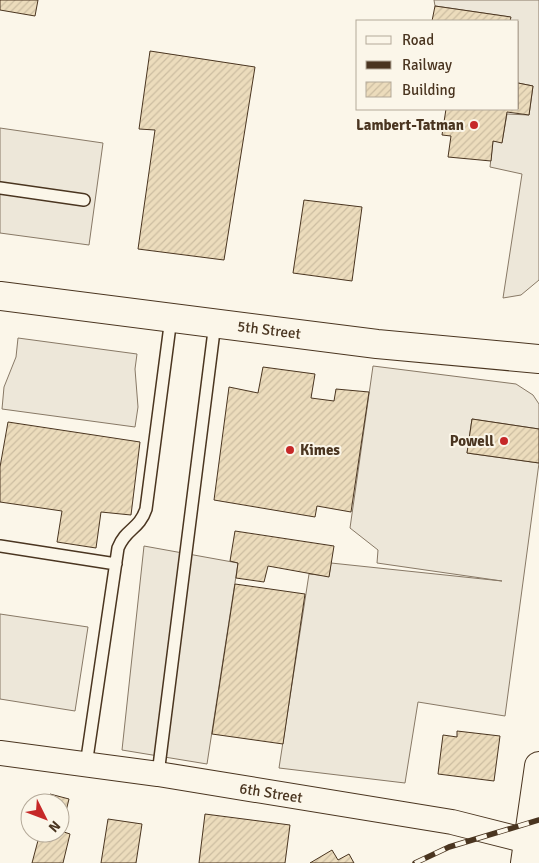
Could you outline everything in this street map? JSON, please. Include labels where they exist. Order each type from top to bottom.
[{"type":"main road","name":"5th Street","points":[[0,296],[386,345],[539,359]]},
{"type":"main road","points":[[531,850],[539,766]]},
{"type":"street","name":"6th Street","points":[[0,753],[158,774],[452,822],[531,850]]},
{"type":"lane","points":[[0,188],[84,200]]},
{"type":"lane","points":[[86,765],[116,564],[123,536],[142,522],[146,509],[172,318]]},
{"type":"lane","points":[[158,774],[216,323]]},
{"type":"lane","points":[[0,546],[116,564]]},
{"type":"shaded area","points":[[434,0],[539,0],[539,280],[521,295],[503,298],[522,174],[490,167],[493,141],[502,142],[507,114],[529,115],[533,86],[519,83],[519,20],[435,6]]},
{"type":"shaded area","points":[[0,128],[103,143],[89,245],[0,233]]},
{"type":"shaded area","points":[[18,338],[137,354],[135,369],[138,407],[135,427],[2,409],[4,387],[16,357]]},
{"type":"shaded area","points":[[373,366],[516,384],[533,395],[539,404],[539,429],[472,419],[467,453],[539,463],[505,716],[418,702],[405,783],[279,768],[309,574],[329,576],[331,563],[502,581],[377,563],[378,550],[350,528]]},
{"type":"shaded area","points":[[144,546],[238,563],[207,764],[122,750]]},
{"type":"shaded area","points":[[0,614],[88,627],[75,711],[0,699]]},
{"type":"building","points":[[0,0],[38,0],[35,16],[0,10]]},
{"type":"building","points":[[435,6],[511,17],[510,20],[432,20]]},
{"type":"building","points":[[150,51],[255,67],[224,260],[138,249],[155,130],[139,129]]},
{"type":"building","name":"Lambert-Tatman","points":[[519,83],[533,86],[529,115],[507,112],[502,143],[493,141],[491,161],[448,157],[451,136],[442,135],[446,110],[519,110]]},
{"type":"building","points":[[304,200],[362,207],[352,281],[293,273]]},
{"type":"building","name":"Kimes","points":[[263,367],[315,374],[311,398],[334,401],[336,389],[369,392],[351,512],[317,506],[315,517],[214,500],[229,387],[258,393]]},
{"type":"building","name":"Powell","points":[[472,419],[539,429],[539,463],[467,453]]},
{"type":"building","points":[[8,422],[140,442],[131,515],[101,512],[96,548],[57,542],[62,511],[0,502],[0,467]]},
{"type":"building","points":[[235,531],[334,546],[329,577],[268,566],[264,582],[236,578],[238,563],[230,561]]},
{"type":"building","points":[[235,584],[305,594],[283,744],[212,734]]},
{"type":"building","points":[[457,731],[500,736],[494,781],[438,774],[443,735],[457,737]]},
{"type":"building","points":[[205,814],[290,825],[285,863],[199,863]]},
{"type":"building","points":[[108,819],[142,824],[136,863],[101,863]]},
{"type":"building","points":[[37,843],[68,843],[63,863],[32,863]]},
{"type":"building","points":[[332,850],[338,860],[349,854],[354,863],[310,863]]},
{"type":"railway","points":[[415,863],[449,847],[539,820]]},
{"type":"place","name":"Lambert-Tatman","points":[[474,125]]},
{"type":"place","name":"Powell","points":[[504,441]]},
{"type":"place","name":"Kimes","points":[[290,450]]}]
